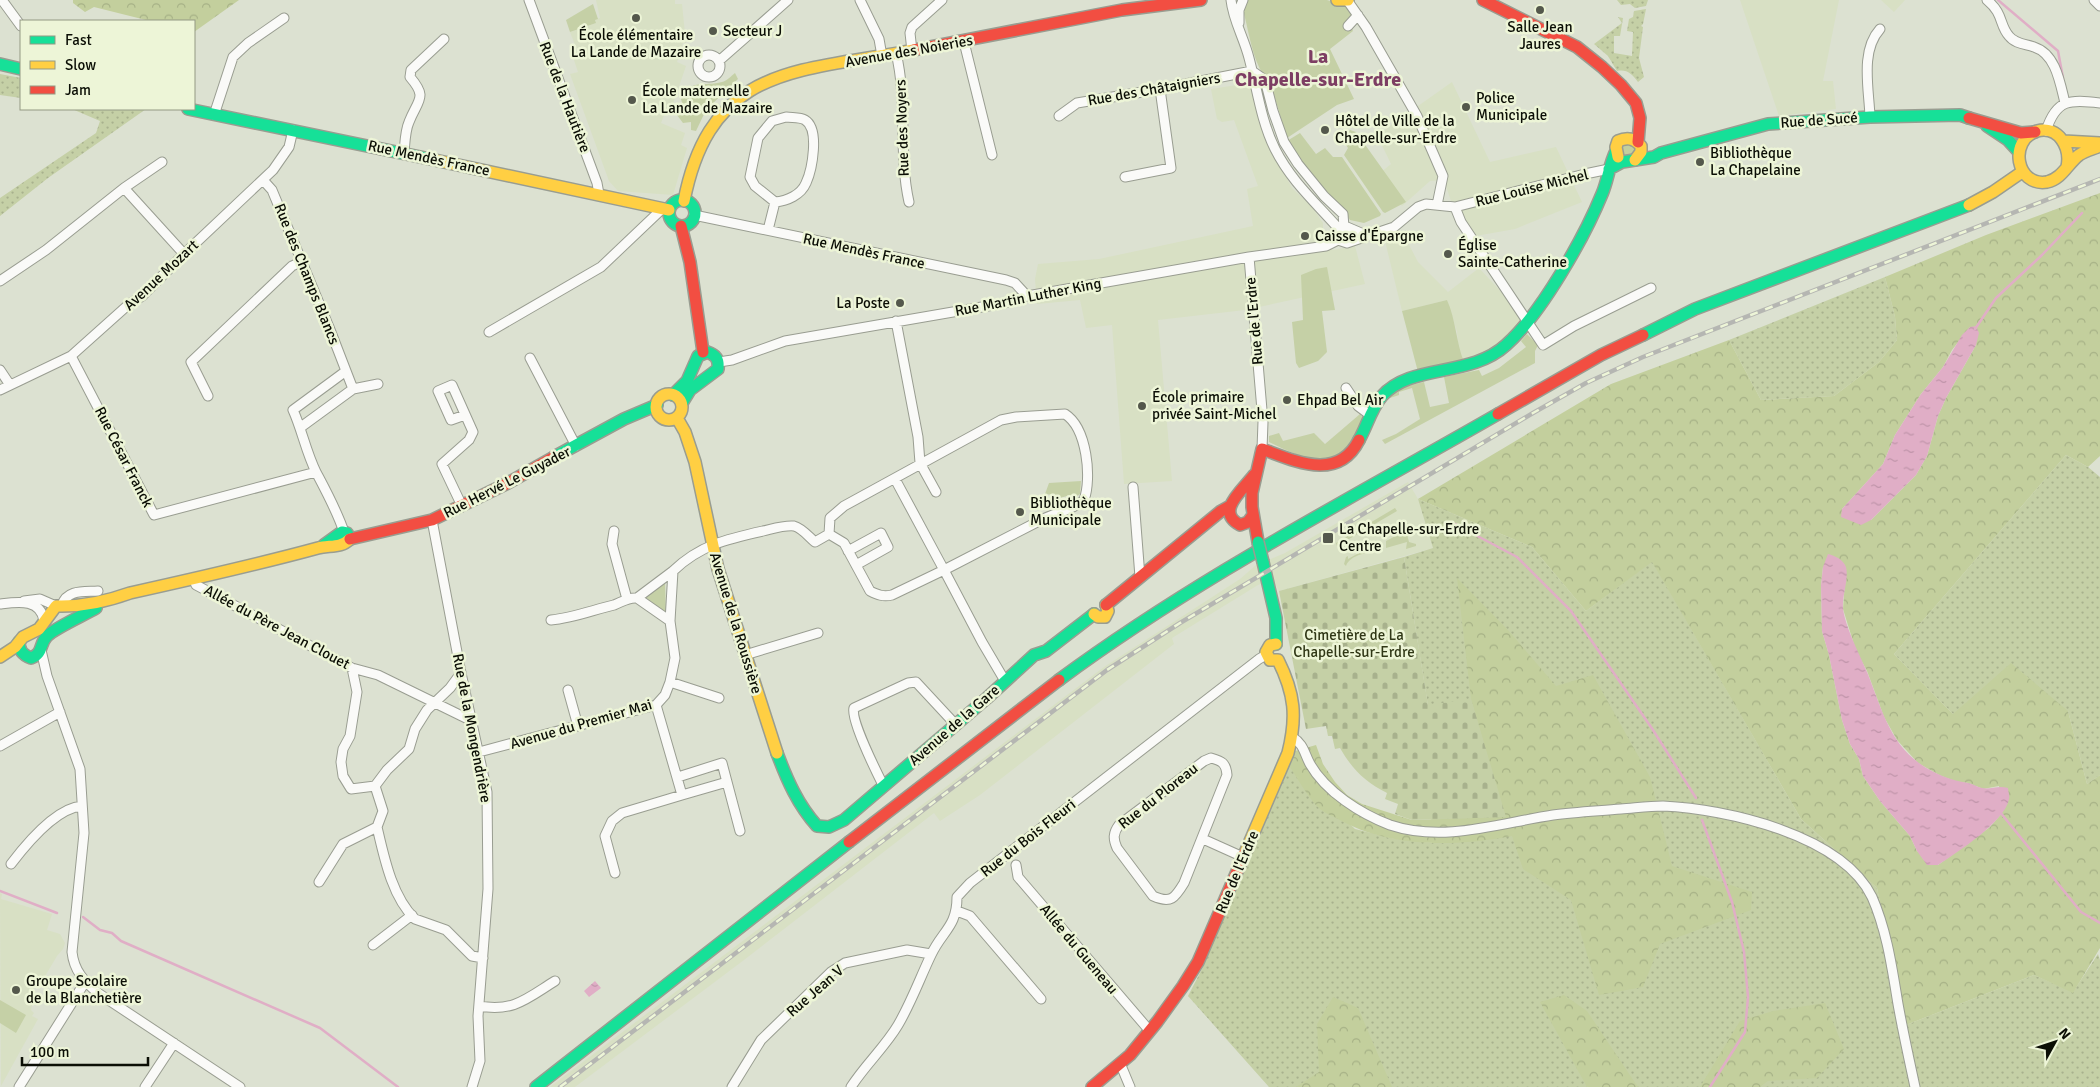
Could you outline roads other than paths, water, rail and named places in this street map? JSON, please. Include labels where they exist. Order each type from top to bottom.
[{"type":"street","points":[[2,0],[20,25]]},
{"type":"street","name":"Rue de la Hautière","points":[[528,0],[597,183],[599,194]]},
{"type":"street","points":[[720,60],[788,0]]},
{"type":"street","points":[[860,0],[879,39],[882,56]]},
{"type":"street","points":[[912,51],[910,38],[912,27],[942,0]]},
{"type":"street","name":"Avenue des Noieries","points":[[684,200],[696,158],[722,115],[743,94],[773,78],[820,67],[964,42],[1122,5],[1201,0]]},
{"type":"street","points":[[1231,0],[1232,12],[1240,28],[1264,119],[1275,148],[1300,187],[1353,236],[1350,242]]},
{"type":"street","points":[[1240,28],[1239,10],[1243,0]]},
{"type":"street","points":[[1337,0],[1347,0],[1358,15],[1417,116],[1443,176],[1437,205]]},
{"type":"street","points":[[1483,0],[1577,47],[1589,55],[1616,82],[1639,112],[1639,144],[1640,152],[1630,161],[1621,159],[1616,151],[1619,141],[1625,138],[1632,138],[1639,144],[1652,152],[1661,153]]},
{"type":"street","points":[[1987,0],[1997,9],[2008,36],[2016,42],[2037,47],[2051,59],[2065,103]]},
{"type":"street","points":[[2094,0],[2100,6]]},
{"type":"street","points":[[1348,26],[1358,15]]},
{"type":"street","points":[[214,114],[233,57],[248,43],[284,18]]},
{"type":"street","points":[[1870,117],[1868,55],[1872,40],[1880,29]]},
{"type":"street","points":[[404,153],[408,124],[421,97],[419,88],[410,76],[411,70],[444,39]]},
{"type":"street","points":[[964,42],[992,155]]},
{"type":"street","name":"Rue des Noyers","points":[[896,53],[900,74],[905,184],[909,202]]},
{"type":"street","points":[[0,64],[20,69]]},
{"type":"street","points":[[1252,71],[1265,80],[1284,142],[1305,174],[1343,214],[1345,229]]},
{"type":"street","name":"Rue des Châtaigniers","points":[[1059,116],[1077,103],[1252,71]]},
{"type":"street","points":[[1125,177],[1171,168],[1160,89]]},
{"type":"street","points":[[2100,103],[2065,103],[2058,107],[2041,131],[2022,141],[2018,151],[2018,162],[2022,172],[2029,178],[2043,182],[2057,178],[2081,154],[2100,144]]},
{"type":"street","points":[[1625,138],[1632,125],[1637,108]]},
{"type":"street","name":"Rue Mendès France","points":[[193,110],[666,209]]},
{"type":"street","name":"Rue de Sucé","points":[[1630,161],[1654,157],[1661,153],[1768,124],[1950,114],[1960,115],[2021,133],[2041,131]]},
{"type":"street","points":[[778,118],[804,119],[810,124],[814,144],[806,184],[785,202],[774,202],[755,186],[750,177],[758,138],[772,121],[778,118]]},
{"type":"street","name":"Rue de Sucé","points":[[1980,121],[2000,134],[2018,151]]},
{"type":"street","name":"Avenue Mozart","points":[[0,390],[37,374],[71,356],[128,305],[142,296],[263,180],[284,156],[289,147],[293,130]]},
{"type":"street","points":[[2041,131],[2056,134],[2064,141],[2069,156],[2067,167]]},
{"type":"street","points":[[2064,141],[2100,144]]},
{"type":"street","name":"Rue Louise Michel","points":[[1609,169],[1610,162],[1616,151]]},
{"type":"street","name":"Rue Louise Michel","points":[[1455,207],[1609,169],[1630,161]]},
{"type":"street","points":[[0,282],[46,250],[124,188],[162,162]]},
{"type":"street","points":[[1262,448],[1308,465],[1330,465],[1342,460],[1352,452],[1381,397],[1397,384],[1417,377],[1478,364],[1503,350],[1528,321],[1556,278],[1602,193],[1609,169]]},
{"type":"street","points":[[536,1087],[1042,692],[1113,640],[1193,588],[1601,355],[1695,309],[1966,206],[1999,189],[2022,172]]},
{"type":"street","name":"Rue des Champs Blancs","points":[[263,180],[272,190],[303,261],[352,389]]},
{"type":"street","points":[[124,188],[184,254]]},
{"type":"street","points":[[489,332],[601,267],[666,209],[675,202],[684,200],[693,206],[694,215],[690,223],[681,226],[671,220],[666,209]]},
{"type":"street","points":[[768,230],[774,202]]},
{"type":"street","points":[[1345,229],[1337,235],[1338,240],[1344,243],[1394,227],[1418,207],[1426,204],[1455,207],[1461,222],[1543,345],[1574,326],[1651,288]]},
{"type":"street","name":"Rue Mendès France","points":[[694,215],[1006,280],[1015,283],[1027,296]]},
{"type":"street","points":[[681,226],[690,262],[703,352]]},
{"type":"street","points":[[1345,229],[1368,236]]},
{"type":"street","name":"Rue Martin Luther King","points":[[719,362],[732,360],[785,341],[1005,303],[1027,296],[1249,257],[1326,246],[1338,240]]},
{"type":"street","name":"Rue de l'Erdre","points":[[1249,257],[1263,422],[1262,448],[1255,474],[1253,511],[1256,524],[1256,538],[1276,618],[1276,644]]},
{"type":"street","points":[[208,396],[191,362],[292,266],[303,261]]},
{"type":"street","points":[[896,321],[918,437],[920,463],[936,492]]},
{"type":"street","points":[[703,352],[712,352],[719,362],[720,366],[716,372],[694,385],[686,394],[682,403],[682,409],[677,418],[665,419],[657,411],[657,405],[664,395],[673,395],[684,386],[693,370],[696,359],[703,352]]},
{"type":"street","name":"Rue César Franck","points":[[71,356],[154,515],[316,472]]},
{"type":"street","points":[[530,358],[576,446]]},
{"type":"street","points":[[0,370],[10,385]]},
{"type":"street","points":[[342,538],[324,484],[316,472],[303,438],[301,427],[293,410],[346,371]]},
{"type":"street","points":[[301,427],[352,389],[378,384]]},
{"type":"street","points":[[1346,388],[1358,406],[1370,415]]},
{"type":"street","points":[[673,395],[682,403]]},
{"type":"street","name":"Rue Hervé Le Guyader","points":[[41,648],[46,637],[110,600],[130,593],[194,580],[322,546],[342,538],[432,520],[462,506],[624,419],[657,405]]},
{"type":"street","points":[[1065,414],[1072,419],[1083,438],[1087,492],[1084,500],[1061,513],[1052,514],[944,570],[886,597],[870,590],[844,542],[829,534],[830,518],[844,506],[895,479],[978,430],[1008,418],[1065,414]]},
{"type":"street","points":[[462,506],[442,464],[469,440],[473,432],[465,415]]},
{"type":"street","name":"Avenue de la Roussière","points":[[677,418],[684,430],[694,459],[712,544],[745,655],[782,767],[800,805],[813,823]]},
{"type":"street","name":"Rue de l'Erdre","points":[[1232,508],[1255,474]]},
{"type":"street","points":[[895,479],[982,642],[1005,681]]},
{"type":"street","points":[[1132,487],[1140,577]]},
{"type":"street","points":[[1243,525],[1250,520],[1253,511],[1243,500],[1232,508],[1236,524],[1243,525],[1256,538]]},
{"type":"street","name":"Avenue de la Gare","points":[[813,823],[824,828],[837,824],[1034,655],[1046,650],[1094,614],[1100,618],[1105,617],[1108,611],[1106,606],[1212,519],[1232,508]]},
{"type":"street","name":"Rue de la Mongendrière","points":[[432,520],[461,673],[487,792],[488,889],[479,1006],[480,1061],[472,1087]]},
{"type":"street","points":[[551,620],[581,614],[632,599],[673,571],[682,562],[712,544],[780,527],[793,526],[800,528],[815,542],[829,534]]},
{"type":"street","points":[[614,531],[612,544],[632,599],[670,621]]},
{"type":"street","points":[[848,551],[881,533],[888,547],[856,565]]},
{"type":"street","name":"Avenue du Premier Mai","points":[[479,752],[656,705],[665,695],[675,658],[670,621],[673,571]]},
{"type":"street","name":"Allée du Père Jean Clouet","points":[[194,580],[196,585],[352,668],[378,675],[472,721]]},
{"type":"street","points":[[62,606],[70,594],[98,591]]},
{"type":"street","points":[[0,604],[40,599],[62,606],[72,616],[70,623]]},
{"type":"street","name":"Rue Hervé Le Guyader","points":[[62,606],[110,600]]},
{"type":"street","points":[[21,602],[38,608],[44,616],[44,621]]},
{"type":"street","points":[[0,657],[24,637],[39,629],[52,609],[62,606]]},
{"type":"street","points":[[745,655],[818,633]]},
{"type":"street","points":[[30,635],[37,637],[47,676],[80,769],[84,833],[72,952],[76,969],[86,982],[123,1010],[240,1087]]},
{"type":"street","points":[[19,642],[19,648],[47,676]]},
{"type":"street","points":[[1276,644],[1281,646],[1282,656],[1278,660],[1270,660],[1266,655],[1268,647],[1276,644]]},
{"type":"street","points":[[0,663],[36,656],[41,648]]},
{"type":"street","name":"Rue du Bois Fleuri","points":[[851,1087],[897,1027],[932,954],[950,927],[957,911],[957,897],[970,883],[1266,655]]},
{"type":"street","name":"Rue de l'Erdre","points":[[1092,1087],[1120,1063],[1149,1030],[1186,983],[1198,962],[1288,752],[1292,737],[1296,712],[1294,698],[1278,660]]},
{"type":"street","points":[[352,668],[357,692],[350,736],[343,749],[341,762],[343,776],[351,789],[376,786]]},
{"type":"street","points":[[461,673],[450,688],[434,702],[415,729],[409,749],[386,770],[376,786],[383,811],[378,827],[386,866],[412,915],[415,918],[446,930],[472,956],[483,958]]},
{"type":"street","points":[[670,682],[719,698]]},
{"type":"street","points":[[884,785],[857,725],[853,714],[854,708],[908,683],[916,682],[955,724]]},
{"type":"street","points":[[568,690],[578,726]]},
{"type":"street","points":[[656,705],[682,795]]},
{"type":"street","points":[[0,746],[60,712]]},
{"type":"street","points":[[1292,737],[1302,744],[1311,765],[1341,798],[1390,824],[1411,829],[1433,832],[1476,830],[1553,815],[1661,806],[1727,814],[1796,836],[1828,851],[1858,876],[1875,907],[1884,932],[1915,1087]]},
{"type":"street","name":"Rue du Ploreau","points":[[1211,758],[1220,760],[1226,765],[1227,775],[1203,839],[1177,894],[1170,900],[1162,900],[1153,896],[1114,840],[1115,830],[1119,825],[1204,760],[1211,758]]},
{"type":"street","points":[[678,777],[722,763],[740,831]]},
{"type":"street","points":[[615,873],[605,836],[612,821],[622,813],[727,782]]},
{"type":"street","points":[[11,864],[24,847],[63,811],[73,806],[82,806]]},
{"type":"street","points":[[319,882],[343,844],[378,827]]},
{"type":"street","points":[[1203,839],[1243,857]]},
{"type":"street","name":"Allée du Gueneau","points":[[1016,865],[1018,877],[1149,1030]]},
{"type":"street","points":[[957,911],[970,916],[1040,999]]},
{"type":"street","points":[[373,944],[412,915]]},
{"type":"street","name":"Rue Jean V","points":[[732,1087],[761,1040],[831,972],[845,963],[907,950],[932,954]]},
{"type":"street","points":[[479,1006],[497,1009],[511,1007],[555,981]]},
{"type":"street","points":[[19,1087],[86,982]]},
{"type":"street","points":[[145,1087],[174,1043]]},
{"type":"street","points":[[1120,1063],[1130,1087]]},
{"type":"water","points":[[1976,326],[1979,333],[1976,345],[1946,398],[1938,416],[1927,456],[1916,475],[1871,520],[1861,525],[1841,517],[1842,509],[1883,464],[1895,435],[1921,394],[1943,367],[1962,335],[1970,327]]},
{"type":"water","points":[[1828,554],[1845,564],[1847,577],[1843,598],[1844,616],[1881,709],[1900,744],[1919,763],[1942,776],[1982,788],[2008,788],[2009,799],[2006,808],[1990,827],[1938,865],[1927,865],[1917,851],[1910,836],[1880,801],[1863,776],[1859,759],[1850,744],[1842,720],[1829,655],[1822,631],[1821,585],[1823,567]]},
{"type":"water","points":[[595,981],[601,988],[589,997],[584,991]]},
{"type":"waterway","points":[[1998,0],[2058,51],[2063,78]]},
{"type":"waterway","points":[[1975,329],[1996,298],[2042,255],[2082,213]]},
{"type":"waterway","points":[[1451,522],[1517,557],[1571,611],[1653,730],[1696,798]]},
{"type":"waterway","points":[[2000,812],[2081,912],[2100,923]]},
{"type":"waterway","points":[[1702,820],[1732,902],[1744,952],[1748,997],[1745,1032],[1710,1087]]},
{"type":"waterway","points":[[0,891],[57,913]]},
{"type":"waterway","points":[[83,917],[100,930],[112,933],[121,941],[320,1028],[398,1087]]},
{"type":"railway","points":[[560,1087],[1107,670],[1180,623],[1533,413],[1586,383],[1643,357],[2100,179]]},
{"type":"place","name":"Salle Jean Jaures","points":[[1540,10]]},
{"type":"place","name":"École élémentaire La Lande de Mazaire","points":[[636,18]]},
{"type":"place","name":"Secteur J","points":[[713,31]]},
{"type":"place","name":"École maternelle La Lande de Mazaire","points":[[632,100]]},
{"type":"place","name":"Police Municipale","points":[[1466,107]]},
{"type":"place","name":"Hôtel de Ville de la Chapelle-sur-Erdre","points":[[1325,130]]},
{"type":"place","name":"Bibliothèque La Chapelaine","points":[[1700,162]]},
{"type":"place","name":"Caisse d'Épargne","points":[[1305,236]]},
{"type":"place","name":"Église Sainte-Catherine","points":[[1448,254]]},
{"type":"place","name":"La Poste","points":[[900,303]]},
{"type":"place","name":"Ehpad Bel Air","points":[[1287,400]]},
{"type":"place","name":"École primaire privée Saint-Michel","points":[[1142,406]]},
{"type":"place","name":"Bibliothèque Municipale","points":[[1020,512]]},
{"type":"place","name":"La Chapelle-sur-Erdre Centre","points":[[1328,538]]},
{"type":"place","name":"Groupe Scolaire de la Blanchetière","points":[[16,990]]},
{"type":"district","name":"La Chapelle-sur-Erdre","points":[[1318,68]]},
{"type":"park label","name":"Cimetière de La Chapelle-sur-Erdre","points":[[1354,644]]}]
